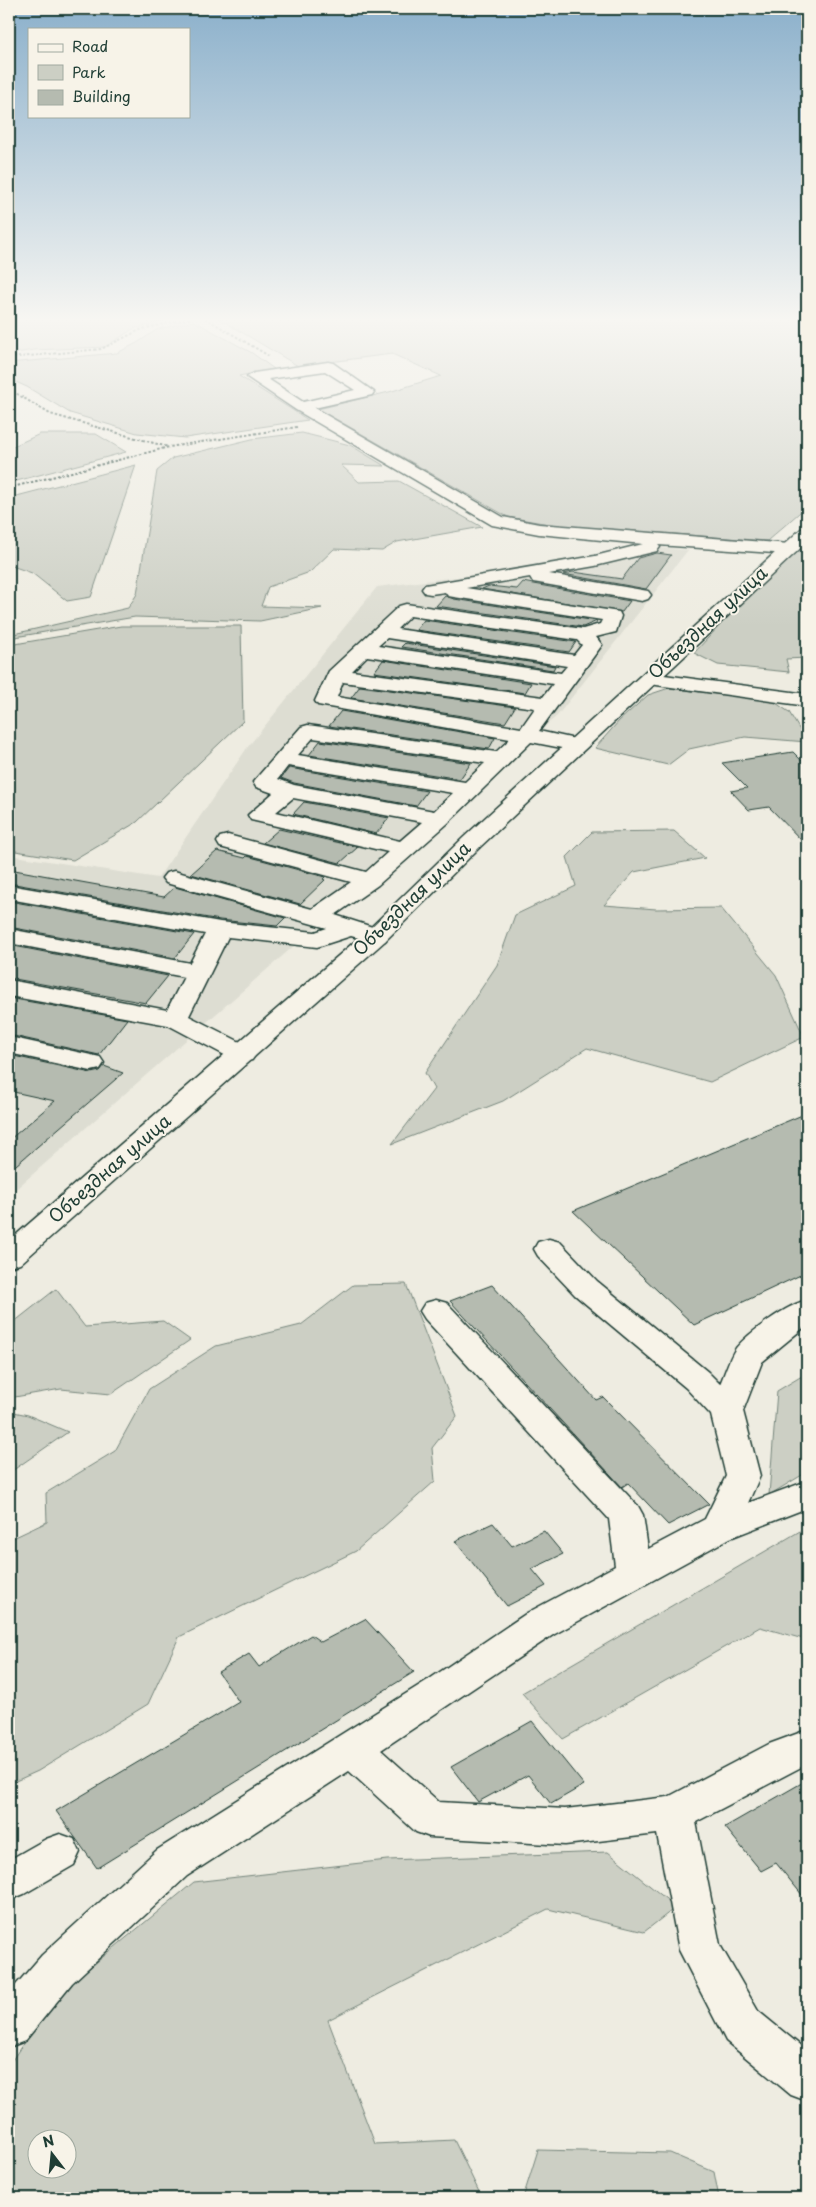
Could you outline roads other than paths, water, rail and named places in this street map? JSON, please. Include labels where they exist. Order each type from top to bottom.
[{"type":"main road","points":[[323,421],[498,521],[539,529],[672,542],[789,549]]},
{"type":"main road","name":"Объездная улица","points":[[9,1256],[243,1054],[376,936],[472,842],[807,532]]},
{"type":"main road","points":[[577,745],[325,701],[336,675],[406,610],[583,635],[609,628],[612,616],[431,589],[595,561],[672,542]]},
{"type":"main road","points":[[518,574],[642,595]]},
{"type":"main road","points":[[382,632],[579,662]]},
{"type":"main road","points":[[316,917],[370,880],[406,849],[526,735],[592,645],[583,635]]},
{"type":"main road","points":[[363,650],[566,680]]},
{"type":"main road","points":[[336,675],[548,704]]},
{"type":"main road","points":[[649,679],[807,700]]},
{"type":"main road","points":[[439,819],[289,791],[264,782],[308,731],[501,760]]},
{"type":"main road","points":[[282,759],[470,789]]},
{"type":"main road","points":[[289,791],[260,815],[406,849]]},
{"type":"main road","points":[[228,842],[370,880]]},
{"type":"main road","points":[[174,878],[316,917],[376,936]]},
{"type":"main road","points":[[9,892],[220,930],[317,940],[351,928]]},
{"type":"main road","points":[[175,1019],[220,930]]},
{"type":"main road","points":[[9,936],[198,972]]},
{"type":"main road","points":[[9,988],[175,1019],[243,1054]]},
{"type":"main road","points":[[9,1045],[91,1063]]},
{"type":"main road","points":[[549,1248],[586,1288],[697,1380],[726,1411],[743,1476],[718,1528]]},
{"type":"main road","points":[[436,1311],[626,1515],[634,1573]]},
{"type":"main road","points":[[726,1411],[748,1356],[788,1322],[807,1311]]},
{"type":"main road","points":[[9,2026],[57,1968],[172,1863],[444,1689],[540,1624],[718,1528],[807,1494]]},
{"type":"main road","points":[[351,1748],[430,1819],[565,1827],[674,1814],[782,1756],[807,1747]]},
{"type":"main road","points":[[674,1814],[700,1950],[742,2026],[807,2079]]},
{"type":"main road","points":[[9,1880],[60,1852]]}]
